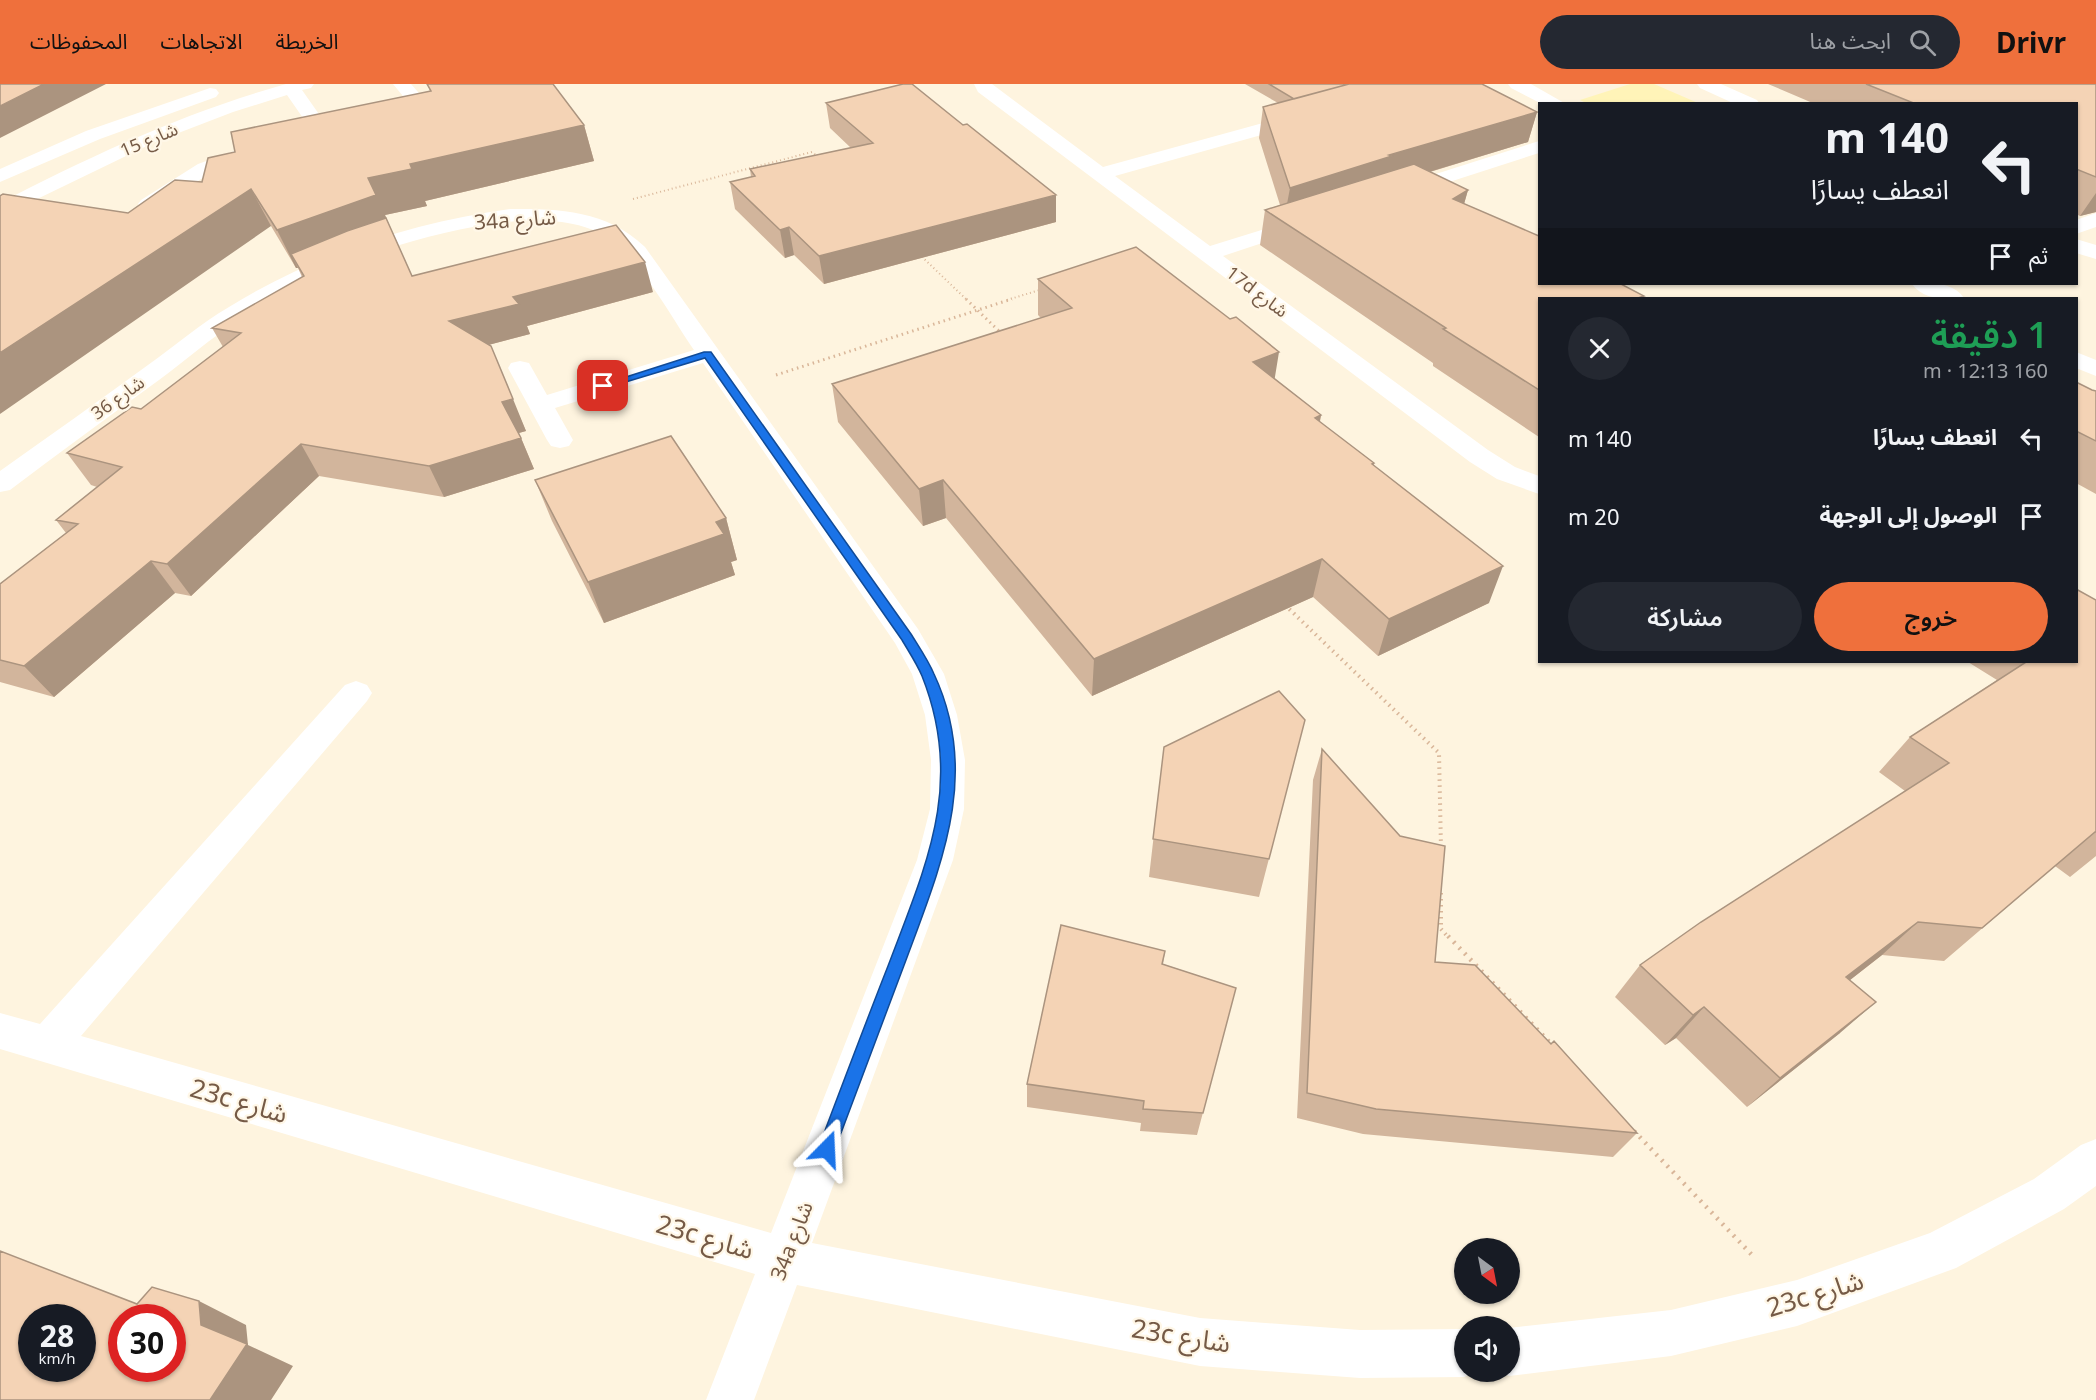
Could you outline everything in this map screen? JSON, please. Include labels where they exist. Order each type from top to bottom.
[{"type":"street","points":[[373,128],[396,122],[416,109],[416,100],[402,84]]},
{"type":"street","name":"17d شارع","points":[[983,84],[984,88],[1479,456],[1506,473],[1538,486]]},
{"type":"street","points":[[1517,84],[1553,102]]},
{"type":"street","points":[[1706,84],[1746,102]]},
{"type":"street","points":[[298,86],[327,137]]},
{"type":"street","name":"شارع 15","points":[[0,211],[122,151],[187,124],[298,86]]},
{"type":"street","name":"شارع 15","points":[[0,176],[93,135],[226,88]]},
{"type":"street","points":[[1101,174],[1322,112]]},
{"type":"street","points":[[187,124],[231,156]]},
{"type":"street","points":[[305,141],[350,132]]},
{"type":"street","points":[[1384,197],[1538,147]]},
{"type":"street","points":[[135,211],[205,168],[231,156],[261,149]]},
{"type":"street","points":[[21,200],[56,207]]},
{"type":"street","name":"34a شارع","points":[[236,312],[282,285],[331,263],[383,244],[488,218],[528,214],[566,217],[597,224],[620,236],[637,252],[912,647],[928,674],[941,715],[948,759],[947,809],[935,860],[730,1400]]},
{"type":"street","points":[[1206,254],[1317,219]]},
{"type":"street","points":[[2078,227],[2096,219]]},
{"type":"street","points":[[2078,246],[2096,253]]},
{"type":"street","points":[[1925,285],[1951,297]]},
{"type":"street","name":"شارع 36","points":[[0,484],[236,312]]},
{"type":"street","points":[[540,405],[707,354]]},
{"type":"street","points":[[2078,360],[2096,369]]},
{"type":"street","points":[[520,368],[560,440]]},
{"type":"street","points":[[47,1045],[356,693]]},
{"type":"street","name":"23c شارع","points":[[0,1031],[785,1260],[1200,1342],[1360,1354],[1454,1353]]},
{"type":"street","name":"23c شارع","points":[[1520,1351],[1671,1333],[1797,1303],[1940,1252],[2049,1194],[2096,1160]]},
{"type":"path","points":[[566,217],[813,152],[821,160]]},
{"type":"path","points":[[911,247],[1002,335]]},
{"type":"path","points":[[732,389],[1044,288]]},
{"type":"path","points":[[1276,597],[1439,753],[1441,858]]},
{"type":"path","points":[[1441,882],[1441,928],[1555,1048]]},
{"type":"path","points":[[1628,1124],[1797,1303]]},
{"type":"sand","points":[[1630,84],[1654,84],[1696,102],[1584,102],[1580,100]]},
{"type":"building","points":[[0,84],[44,84],[0,106]]},
{"type":"building","points":[[427,84],[553,84],[584,125],[410,164],[412,169],[368,178],[376,195],[277,230],[251,189],[0,353],[0,196],[3,194],[128,213],[175,180],[202,182],[208,158],[235,152],[231,132],[431,91]]},
{"type":"building","points":[[903,84],[912,84],[963,125],[967,124],[1056,195],[819,256],[789,227],[780,230],[730,182],[755,176],[750,169],[873,143],[826,103]]},
{"type":"building","points":[[1269,84],[1349,84],[1294,99]]},
{"type":"building","points":[[1349,84],[1482,84],[1537,112],[1389,155],[1392,156],[1290,188],[1263,107]]},
{"type":"building","points":[[1866,84],[2096,84],[2096,177],[2078,170],[2078,102],[1911,102]]},
{"type":"building","points":[[1414,164],[1468,190],[1453,199],[1538,236],[1538,285],[1623,285],[1644,296],[1538,297],[1538,389],[1265,210]]},
{"type":"building","points":[[386,218],[412,276],[616,225],[645,262],[513,297],[519,304],[449,321],[491,346],[513,399],[502,402],[521,438],[429,466],[301,444],[167,564],[151,561],[24,666],[0,660],[0,584],[78,524],[56,520],[122,467],[67,453],[132,407],[141,409],[241,333],[212,328],[304,276],[291,254]]},
{"type":"building","points":[[1136,247],[1230,319],[1236,317],[1279,352],[1253,362],[1321,415],[1315,418],[1503,566],[1389,619],[1322,559],[1094,659],[943,480],[919,489],[832,384],[1072,308],[1038,279]]},
{"type":"building","points":[[2078,383],[2096,391],[2096,441],[2078,432]]},
{"type":"building","points":[[671,436],[726,518],[716,522],[724,534],[588,582],[535,480]]},
{"type":"building","points":[[2078,590],[2096,600],[2096,832],[1982,928],[1918,922],[1846,977],[1876,1002],[1780,1078],[1704,1007],[1693,1015],[1640,965],[1701,922],[1949,763],[1910,737],[2024,663],[2078,663]]},
{"type":"building","points":[[1279,691],[1305,720],[1269,859],[1153,839],[1164,747]]},
{"type":"building","points":[[1322,749],[1400,836],[1445,846],[1435,962],[1475,965],[1551,1044],[1554,1041],[1637,1133],[1376,1109],[1307,1093]]},
{"type":"building","points":[[1061,925],[1165,951],[1162,964],[1236,988],[1203,1113],[1143,1109],[1144,1101],[1027,1084]]},
{"type":"building","points":[[0,1251],[137,1304],[152,1287],[199,1301],[201,1325],[247,1344],[210,1400],[0,1400]]},
{"type":"route","points":[[603,386],[707,354],[907,638],[928,674],[941,715],[948,759],[947,809],[935,860],[827,1149]]}]
